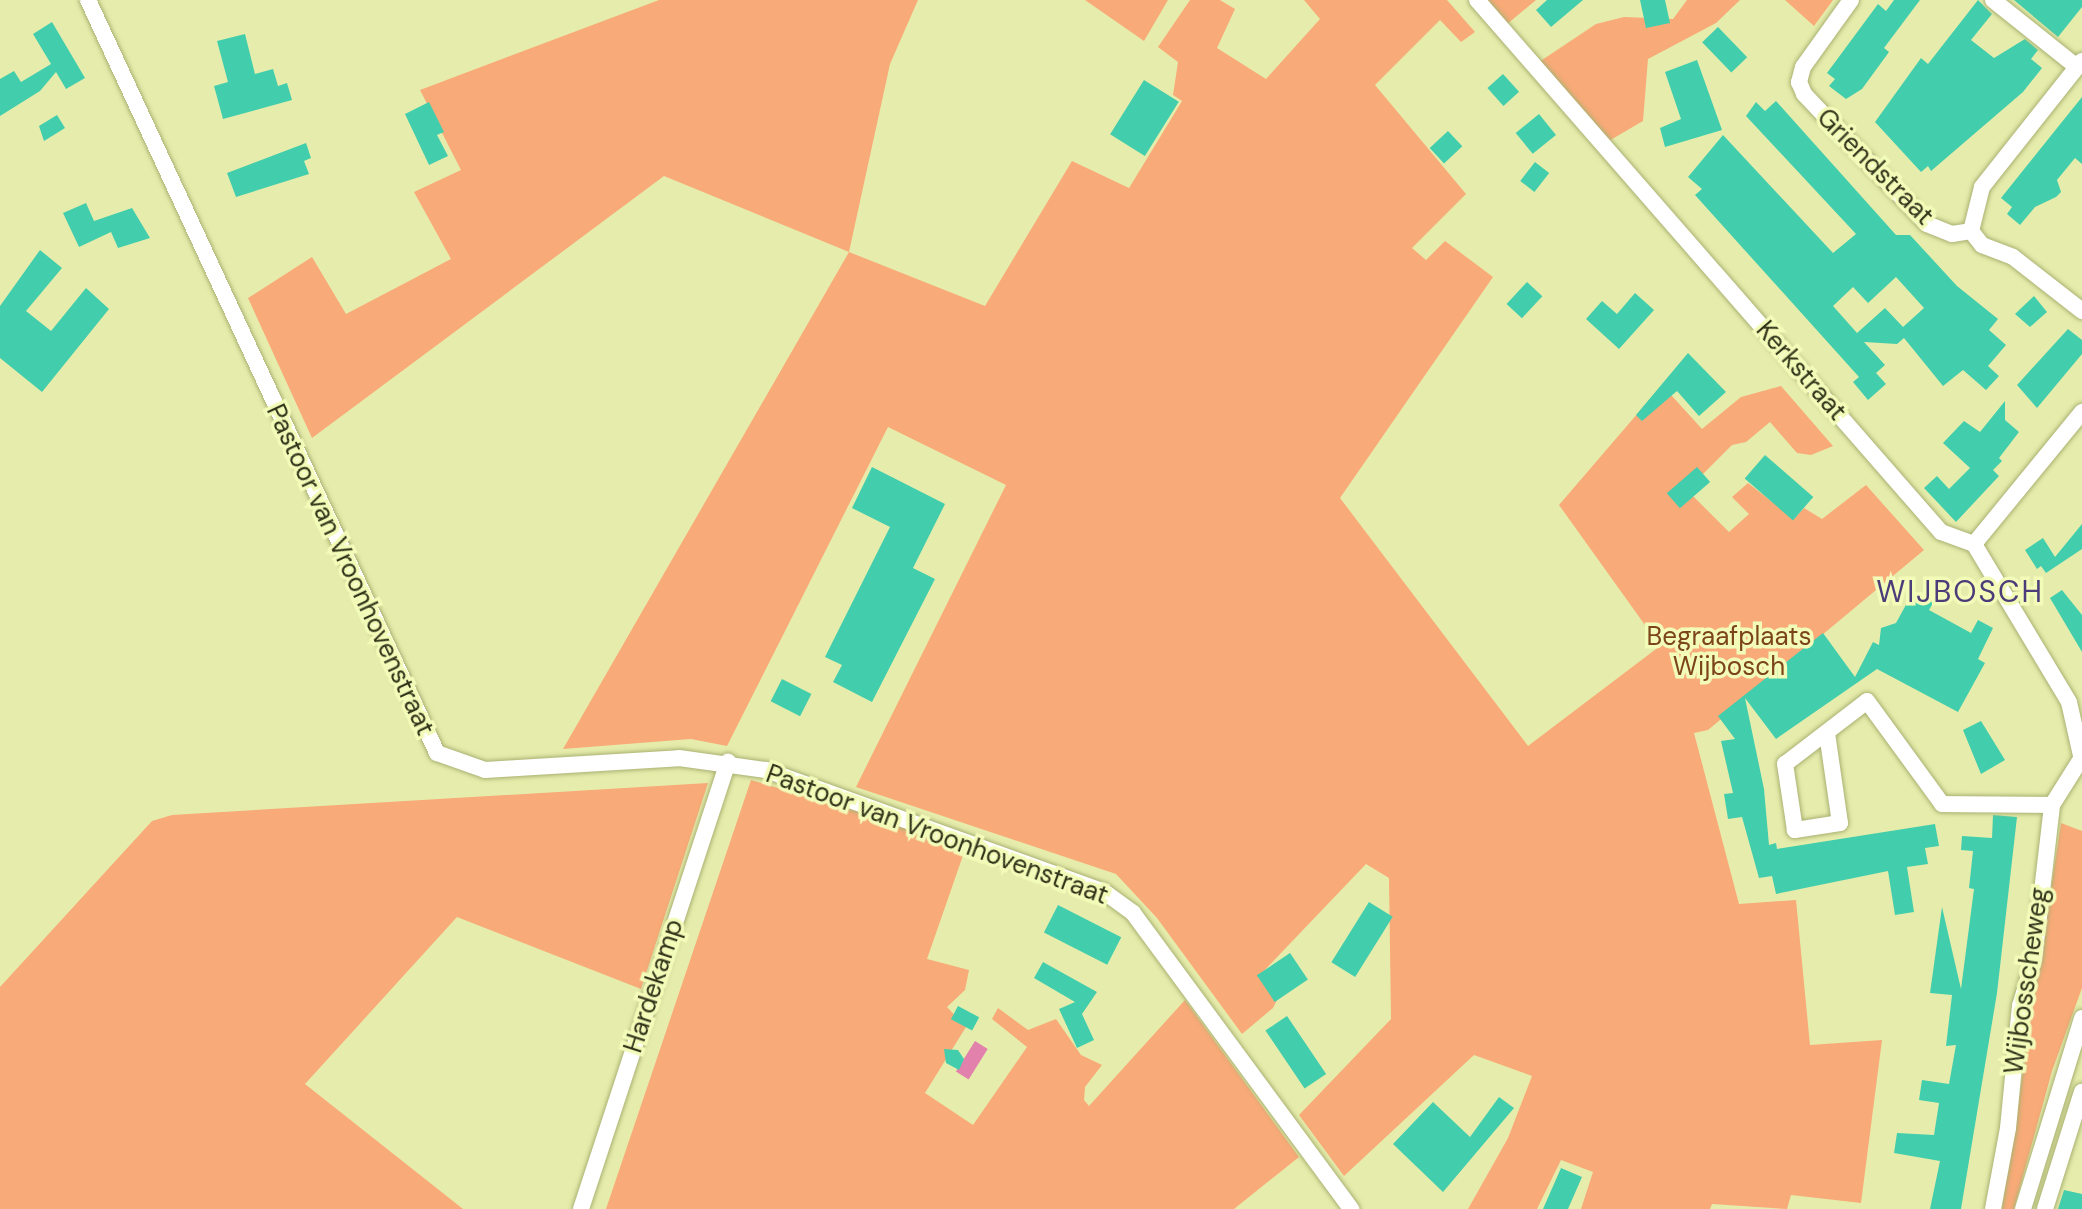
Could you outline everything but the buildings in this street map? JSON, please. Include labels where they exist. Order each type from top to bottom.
[{"type":"street","name":"Pastoor van Vroonhovenstraat","points":[[88,0],[430,746],[458,764],[485,770],[679,758],[728,762],[766,770],[1080,881],[1118,901],[1133,913],[1351,1209]]},
{"type":"street","name":"Kerkstraat","points":[[1477,0],[1941,532],[1974,544]]},
{"type":"street","name":"Griendstraat","points":[[1851,0],[1803,67],[1799,82],[1804,94],[1927,224],[1952,234],[1971,231],[1982,245],[2013,257],[2082,311]]},
{"type":"street","points":[[1971,231],[1982,187],[2080,64],[1993,0]]},
{"type":"street","points":[[2082,412],[1974,544],[2069,702],[2082,759]]},
{"type":"street","points":[[1827,733],[1840,823],[1795,830],[1785,764],[1867,701],[1942,804],[2052,805]]},
{"type":"street","name":"Wijbosscheweg","points":[[1993,1209],[1995,1176],[2007,1139],[2020,1006],[2034,959],[2052,805],[2082,759]]},
{"type":"street","name":"Hardekamp","points":[[581,1209],[728,762]]},
{"type":"street","name":"Wijbosscheweg","points":[[2023,1209],[2082,1018]]},
{"type":"street","points":[[2045,1209],[2082,1092]]},
{"type":"green space","points":[[659,0],[918,0],[890,64],[849,252],[664,176],[312,438],[248,298],[312,257],[346,314],[451,259],[414,192],[461,170],[420,90]]},
{"type":"green space","points":[[1085,0],[1168,0],[1144,41]]},
{"type":"green space","name":"Begraafplaats Wijbosch","points":[[1190,0],[1220,0],[1235,9],[1217,48],[1266,79],[1320,19],[1304,0],[1447,0],[1475,32],[1461,42],[1440,20],[1375,85],[1466,194],[1412,248],[1426,260],[1445,241],[1493,277],[1340,498],[1528,746],[1660,646],[1559,505],[1662,385],[1702,429],[1741,397],[1781,386],[1833,446],[1811,455],[1797,453],[1770,422],[1746,442],[1732,445],[1687,490],[1729,532],[1749,514],[1732,497],[1748,483],[1794,519],[1804,508],[1822,519],[1866,485],[1924,550],[1708,730],[1694,733],[1739,904],[1796,900],[1810,1045],[1882,1040],[1861,1203],[1791,1195],[1787,1209],[1712,1204],[1710,1209],[1581,1209],[1593,1172],[1561,1160],[1537,1209],[1468,1209],[1508,1138],[1532,1076],[1474,1055],[1344,1176],[1299,1115],[1391,1019],[1389,878],[1366,864],[1260,975],[1278,998],[1273,1008],[1242,1034],[1157,918],[1116,874],[856,787],[1006,485],[888,427],[727,746],[691,739],[563,749],[849,252],[985,306],[1072,161],[1129,188],[1182,101],[1173,95],[1178,62],[1158,47]]},
{"type":"green space","points":[[1485,0],[1536,0],[1506,25]]},
{"type":"green space","points":[[1687,0],[1740,0],[1716,23],[1648,59],[1643,121],[1607,142],[1539,62],[1596,24],[1624,17],[1673,19]]},
{"type":"green space","points":[[1785,0],[1833,0],[1814,26]]},
{"type":"green space","points":[[751,780],[967,844],[927,959],[969,970],[965,990],[947,1007],[966,1027],[925,1093],[973,1125],[1027,1047],[992,1019],[998,1008],[1028,1030],[1056,1019],[1081,1055],[1102,1065],[1085,1087],[1084,1100],[1089,1106],[1185,1000],[1299,1157],[1234,1209],[606,1209]]},
{"type":"green space","points":[[708,783],[641,989],[457,917],[305,1084],[463,1209],[0,1209],[0,987],[152,821],[172,815]]},
{"type":"green space","points":[[2061,823],[2082,831],[2082,988],[2052,1071],[2014,1209],[2002,1209]]},
{"type":"shaded area","points":[[975,1041],[988,1049],[969,1079],[956,1072]]},
{"type":"district","name":"WIJBOSCH","points":[[1960,592]]}]
